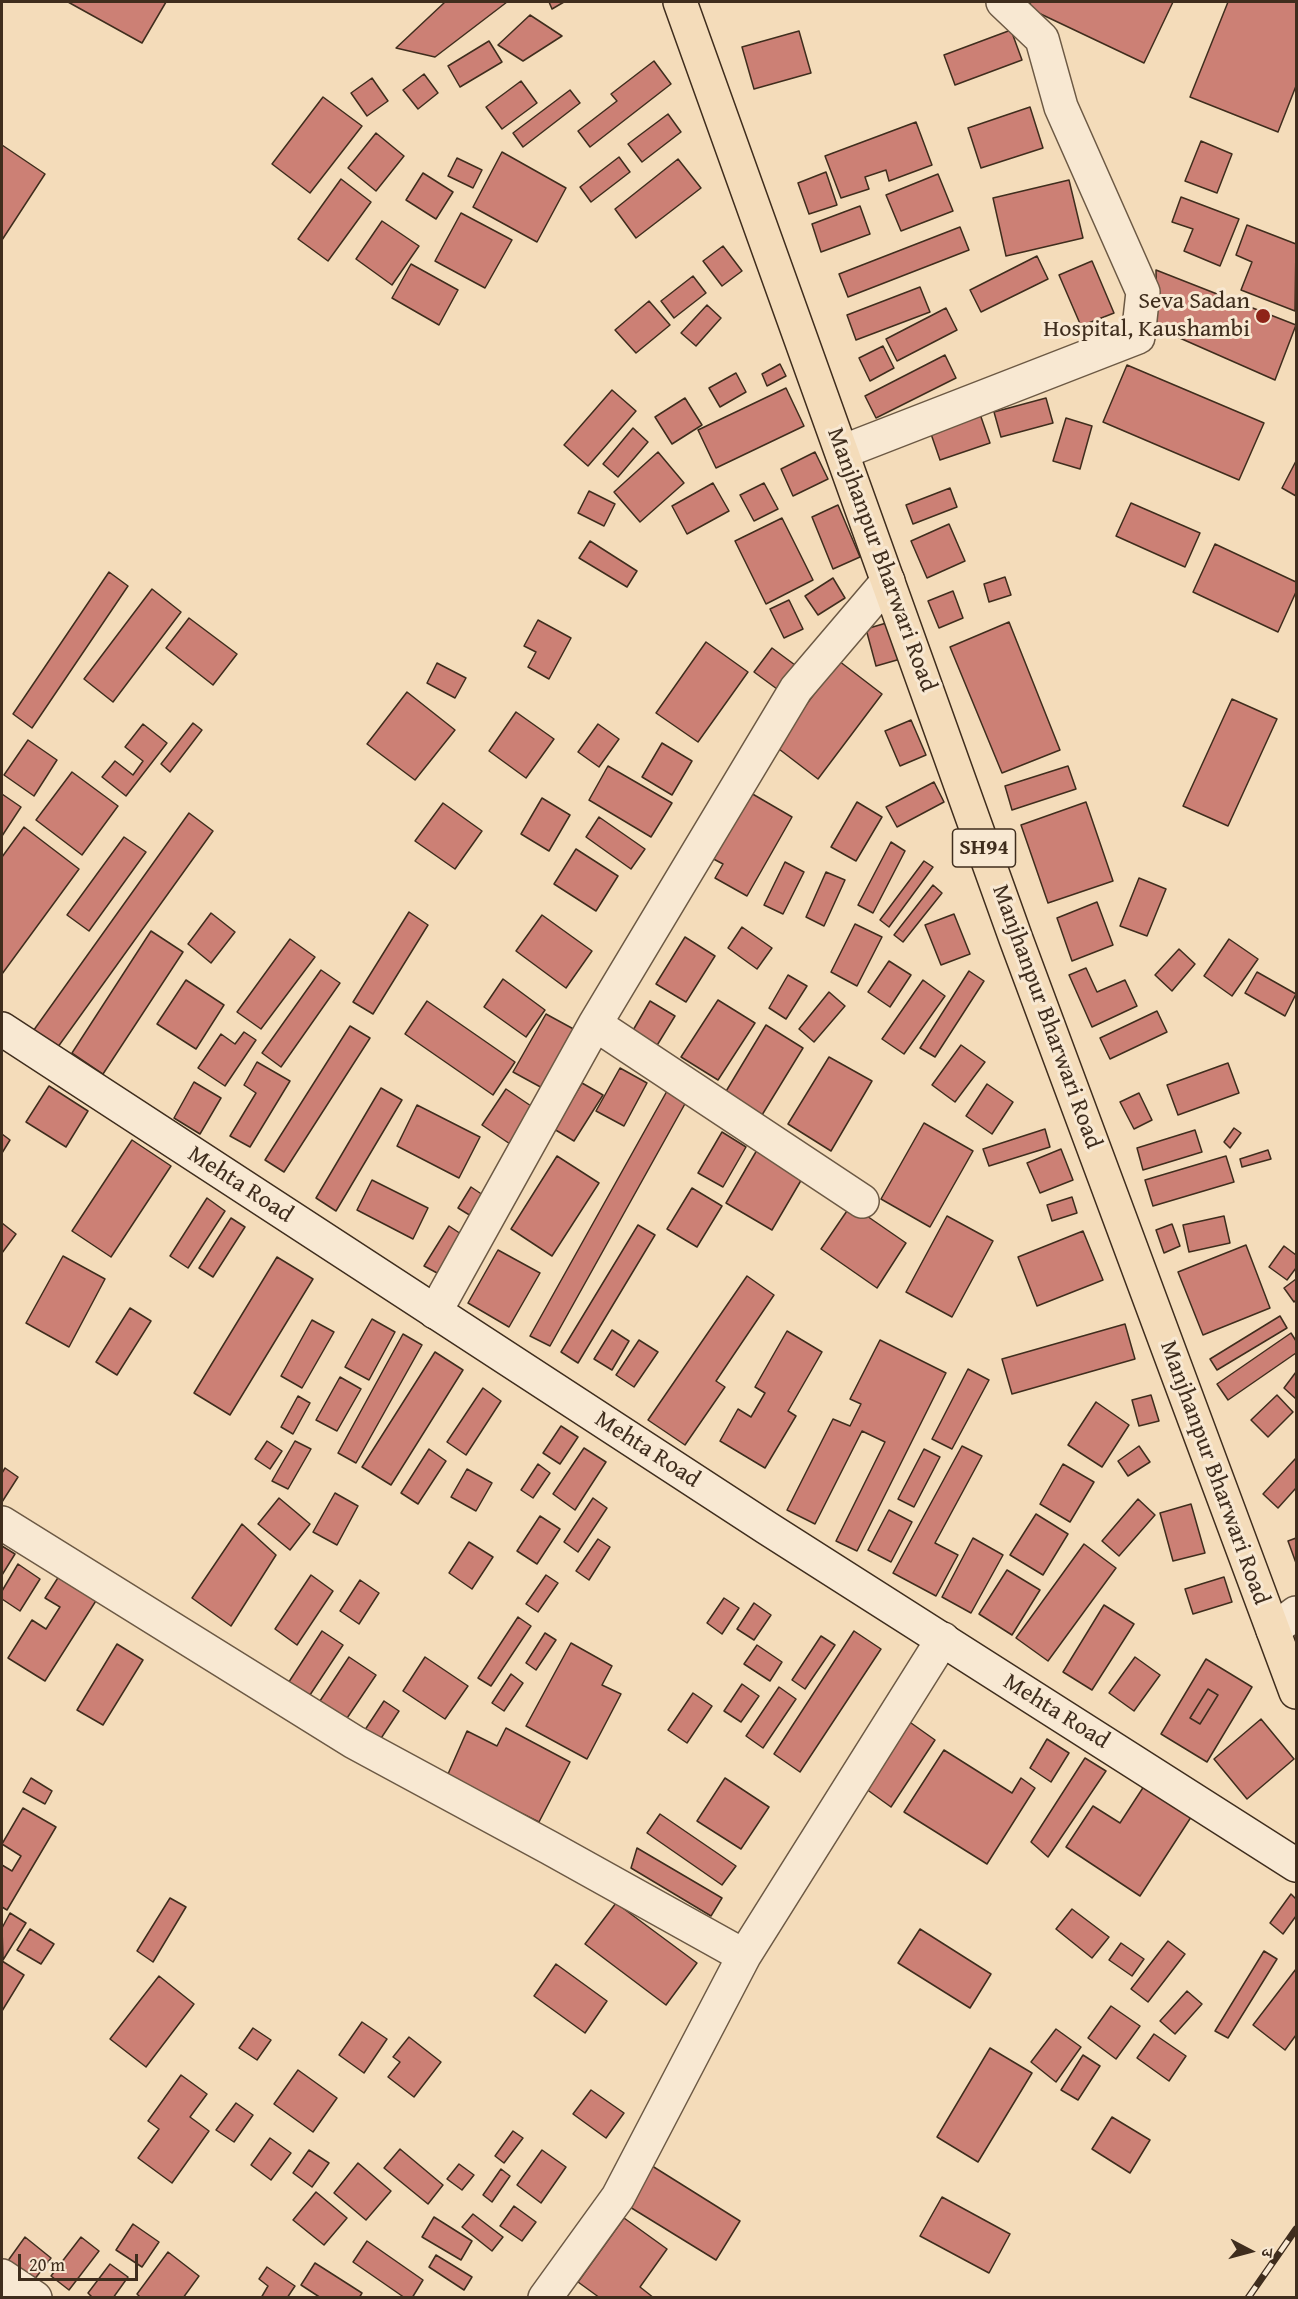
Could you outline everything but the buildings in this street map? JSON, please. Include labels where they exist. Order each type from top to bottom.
[{"type":"main road","name":"Manjhanpur Bharwari Road","points":[[680,2],[1020,950],[1285,1622],[1296,1692]]},
{"type":"street","points":[[842,452],[1138,337],[1143,291],[1061,106],[1042,39],[1003,2]]},
{"type":"street","points":[[435,1312],[595,1024],[796,689],[888,581]]},
{"type":"street","points":[[595,1024],[862,1201]]},
{"type":"street","name":"Mehta Road","points":[[2,1029],[435,1312],[1296,1865]]},
{"type":"street","points":[[2,1523],[354,1742],[744,1956]]},
{"type":"street","points":[[545,2298],[618,2197],[744,1956],[943,1639]]},
{"type":"street","points":[[2,2276],[35,2298]]},
{"type":"railway","points":[[1248,2298],[1296,2229]]},
{"type":"place","name":"Seva Sadan Hospital, Kaushambi","points":[[1263,316]]}]
